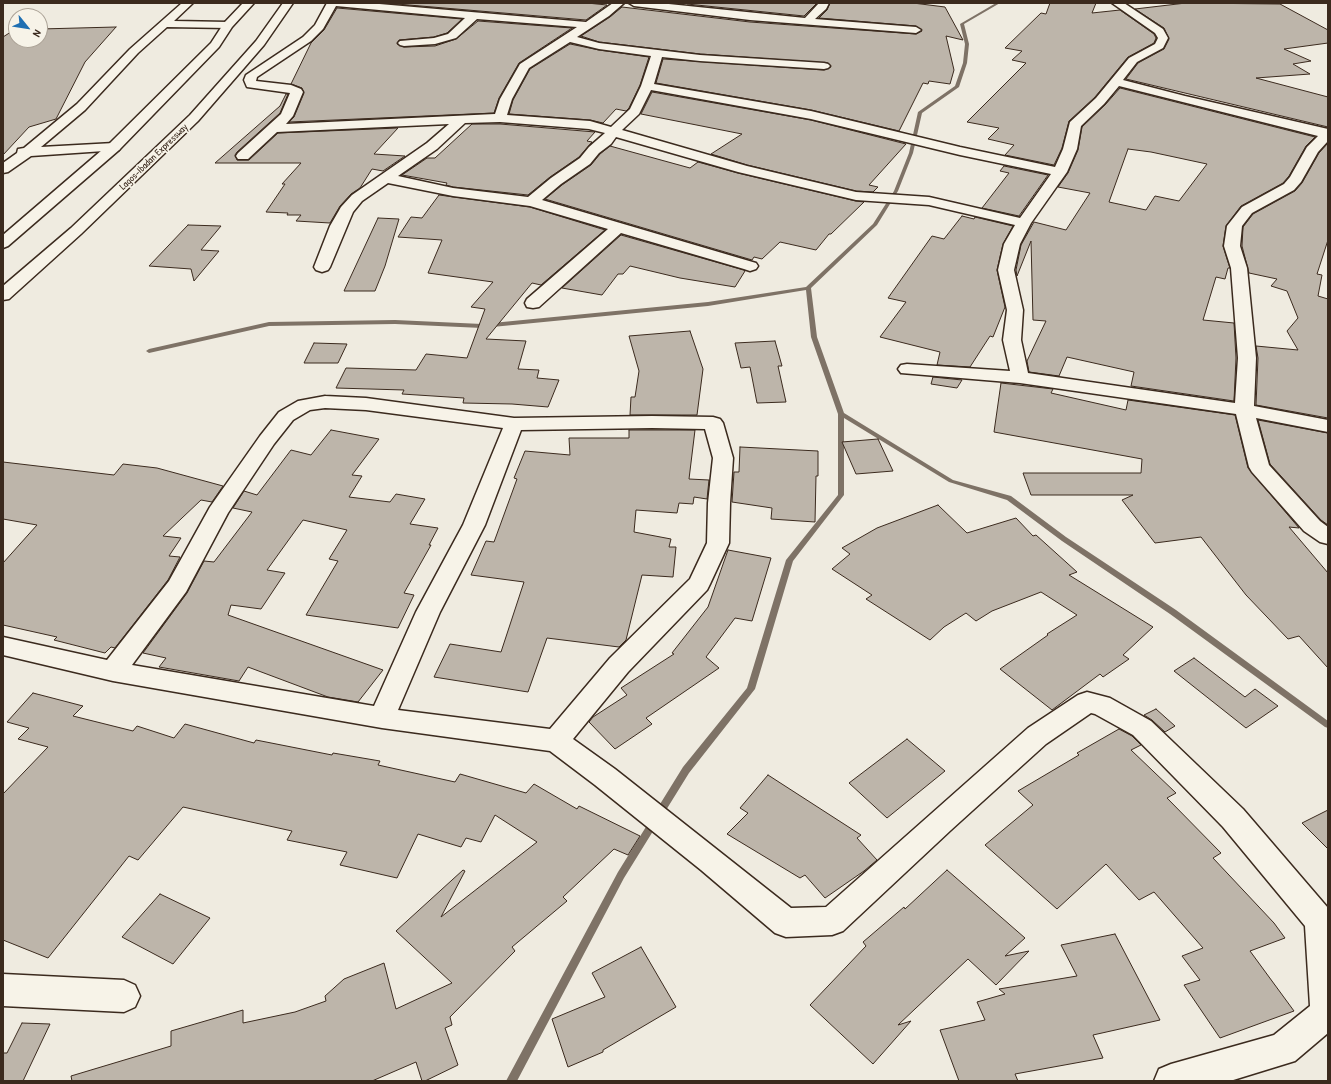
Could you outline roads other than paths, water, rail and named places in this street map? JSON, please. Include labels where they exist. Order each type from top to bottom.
[{"type":"main road","points":[[3,169],[27,152],[81,106],[134,51],[188,3]]},
{"type":"main road","points":[[3,242],[114,146],[214,44],[228,25],[248,3]]},
{"type":"main road","name":"Lagos-Ibadan Expressway","points":[[3,295],[76,231],[194,118],[260,43],[288,3]]},
{"type":"main road","points":[[242,156],[286,116],[297,92],[291,89],[250,84],[252,74],[307,39],[319,27],[332,3],[589,25]]},
{"type":"main road","points":[[451,12],[461,3]]},
{"type":"main road","points":[[500,118],[506,99],[524,66],[606,14],[619,3]]},
{"type":"main road","points":[[634,3],[807,22],[916,30]]},
{"type":"main road","points":[[807,22],[824,3]]},
{"type":"main road","points":[[1020,377],[1012,340],[1015,310],[1006,270],[1012,244],[1024,223],[1060,172],[1070,149],[1075,125],[1100,101],[1133,60],[1159,46],[1163,38],[1159,32],[1117,3]]},
{"type":"main road","points":[[404,43],[446,39],[452,36],[458,29],[476,15]]},
{"type":"main road","points":[[164,24],[228,25]]},
{"type":"main road","points":[[569,38],[599,46],[658,53],[824,66]]},
{"type":"main road","points":[[531,202],[556,181],[586,161],[594,150],[606,142],[613,132],[635,111],[647,86],[658,53]]},
{"type":"main road","points":[[1115,81],[1190,101],[1328,134]]},
{"type":"main road","points":[[647,86],[810,115],[960,151],[1060,172]]},
{"type":"main road","points":[[274,128],[500,118],[590,125],[603,127],[613,132],[743,169],[856,196],[939,203],[1024,223]]},
{"type":"main road","points":[[322,267],[346,210],[357,198],[432,146],[461,120]]},
{"type":"main road","points":[[1328,134],[1312,150],[1296,179],[1289,187],[1247,210],[1235,226],[1232,246],[1239,268],[1247,358],[1244,410],[1259,467],[1312,526],[1328,537]]},
{"type":"main road","points":[[3,153],[114,146]]},
{"type":"main road","points":[[386,178],[453,192],[531,202],[750,266]]},
{"type":"main road","points":[[533,304],[618,228]]},
{"type":"main road","points":[[907,369],[1020,377],[1244,410],[1328,426]]},
{"type":"main road","points":[[113,671],[178,586],[218,512],[267,440],[286,416],[304,405],[325,402],[366,404],[514,424],[712,422],[723,458],[719,502],[718,543],[699,584],[619,665],[556,740]]},
{"type":"main road","points":[[382,718],[428,612],[474,525],[514,424]]},
{"type":"main road","points":[[3,646],[113,671],[382,718],[556,740],[711,861],[786,923],[832,921],[941,821],[1037,736],[1087,702],[1101,705],[1142,728],[1233,818],[1320,921],[1327,1013],[1283,1049],[1170,1081]]},
{"type":"main road","points":[[3,990],[124,996]]},
{"type":"waterway","points":[[808,288],[875,225],[896,191],[911,153],[920,112],[957,87],[965,63],[967,44],[962,24],[998,3]]},
{"type":"waterway","points":[[149,351],[269,324],[395,322],[482,326],[708,304],[808,288]]},
{"type":"waterway","points":[[808,288],[814,337],[841,414]]},
{"type":"waterway","points":[[511,1081],[621,875],[686,770],[751,689],[790,560],[841,495],[841,414]]},
{"type":"waterway","points":[[841,414],[951,481],[1009,498],[1064,539],[1173,612],[1328,725]]}]
